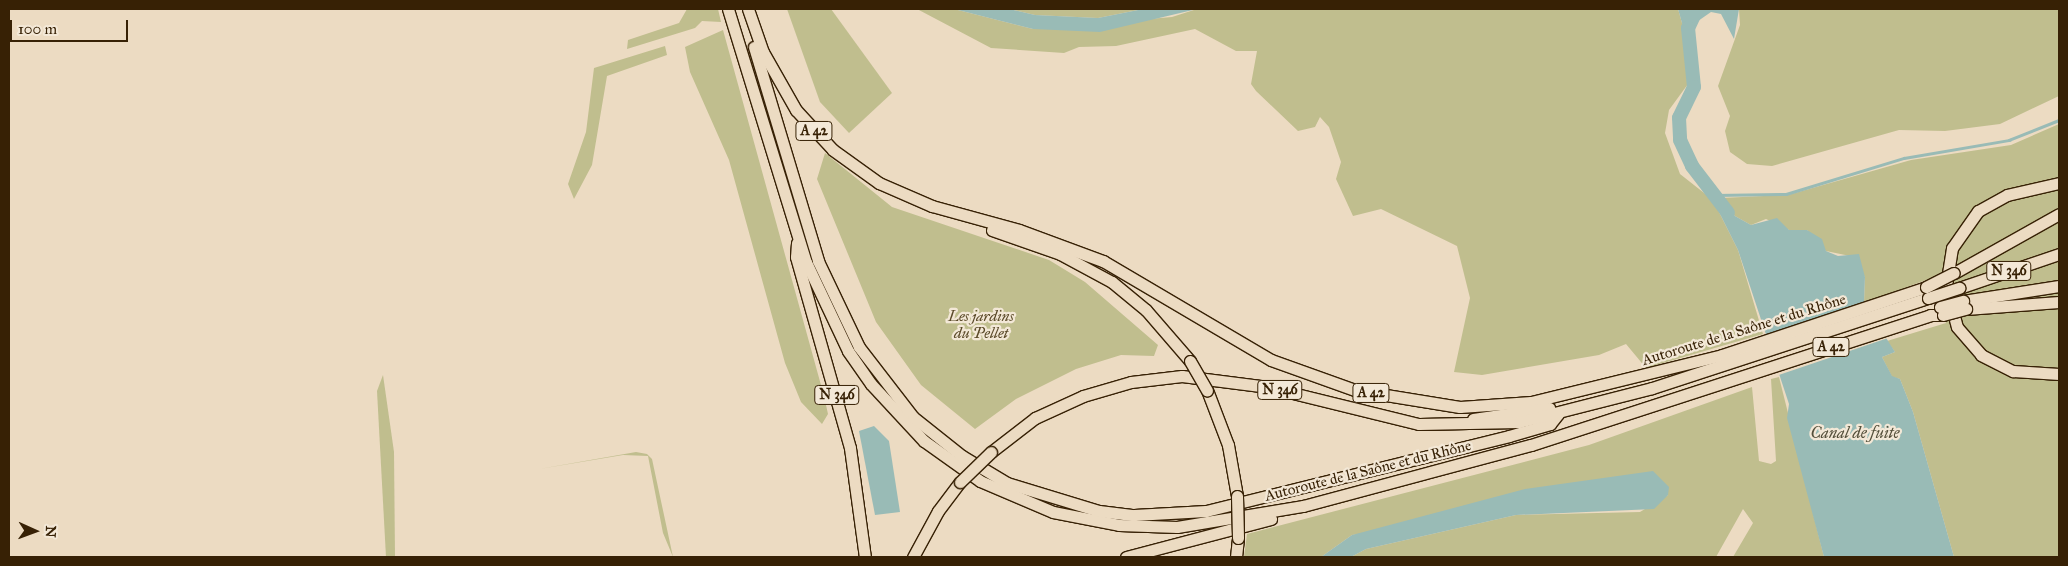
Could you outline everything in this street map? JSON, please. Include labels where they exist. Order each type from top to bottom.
[{"type":"highway","name":"Autoroute de la Saône et du Rhône","points":[[728,9],[798,236],[827,312],[871,384],[924,441],[980,481],[1053,512],[1119,525],[1177,526],[1303,506],[1531,445],[1942,311],[1965,305],[2059,302]]},
{"type":"highway","name":"Autoroute de la Saône et du Rhône","points":[[746,9],[779,84],[815,132],[879,183],[932,206],[1048,245],[1103,261],[1292,369],[1404,400],[1460,407],[1509,405],[1722,355],[1743,353]]},
{"type":"highway","points":[[746,9],[818,261],[859,348],[913,417],[956,452],[1007,483],[1099,512],[1134,516],[1206,511],[1509,436],[1550,424],[1558,414]]},
{"type":"highway","points":[[2059,183],[2007,195],[1978,211],[1952,248],[1946,286],[1957,327],[1981,355],[2012,371],[2059,374]]},
{"type":"highway","points":[[1927,293],[1954,273],[2059,214]]},
{"type":"highway","name":"N 346","points":[[798,236],[796,256],[850,448],[865,557]]},
{"type":"highway","points":[[1048,245],[1083,264],[1130,295],[1190,361],[1207,390],[1228,445],[1237,496],[1238,538],[1236,557]]},
{"type":"highway","name":"N 346","points":[[913,557],[938,511],[960,482],[991,452],[1035,418],[1108,388],[1182,376],[1228,380],[1390,419],[1450,426],[1489,426],[1558,414],[1927,293],[1959,288],[2059,254]]},
{"type":"highway","points":[[1965,305],[2059,286]]},
{"type":"highway","name":"N 346","points":[[1450,426],[1460,420],[1568,405],[1722,355]]},
{"type":"highway","points":[[1126,557],[1303,506]]},
{"type":"green space","points":[[687,9],[718,9],[721,22],[702,21],[695,28],[627,49],[628,40],[679,23]]},
{"type":"green space","points":[[787,9],[831,9],[892,93],[849,133],[820,102]]},
{"type":"green space","points":[[917,9],[954,9],[1033,29],[1172,17],[1197,9],[1678,9],[1686,37],[1688,84],[1669,110],[1665,133],[1680,174],[1713,200],[1738,250],[1763,334],[1646,368],[1626,344],[1599,355],[1482,375],[1454,372],[1470,298],[1457,246],[1381,209],[1353,216],[1336,179],[1341,162],[1329,127],[1320,117],[1315,127],[1298,131],[1256,91],[1251,84],[1257,51],[1236,51],[1195,29],[1116,46],[1079,47],[1064,53],[991,48]]},
{"type":"green space","points":[[1009,9],[1143,9],[1098,18],[1035,15]]},
{"type":"green space","points":[[1739,9],[2059,9],[2059,96],[2000,124],[1945,131],[1899,130],[1772,166],[1747,164],[1730,152],[1725,131],[1730,116],[1718,86],[1740,25]]},
{"type":"green space","points":[[723,30],[824,396],[828,414],[822,424],[801,402],[785,363],[729,160],[690,72],[685,47]]},
{"type":"green space","points":[[665,46],[667,55],[607,76],[592,165],[574,199],[568,184],[586,132],[594,68]]},
{"type":"green space","points":[[2059,124],[2059,557],[1954,557],[1913,412],[1900,379],[1892,377],[1882,357],[1895,352],[1887,341],[1946,323],[1934,277],[1864,303],[1865,277],[1850,256],[1826,251],[1807,230],[1789,230],[1766,219],[1751,225],[1735,216],[1721,198],[1788,195],[1911,160],[2011,145]]},
{"type":"green space","name":"Les jardins du Pellet","points":[[825,153],[892,207],[1049,260],[1085,282],[1158,345],[1154,356],[1121,355],[1076,369],[1016,399],[975,429],[921,385],[876,322],[817,179]]},
{"type":"green space","points":[[383,375],[394,452],[395,557],[386,557],[377,391]]},
{"type":"green space","points":[[1779,377],[1824,557],[1733,557],[1753,523],[1743,509],[1716,557],[1351,557],[1366,549],[1516,515],[1640,512],[1668,495],[1352,535],[1321,557],[1244,557],[1247,534],[1589,445],[1752,387],[1759,461],[1771,464],[1776,461],[1771,379]]},
{"type":"green space","points":[[636,452],[647,454],[652,459],[673,557],[663,533],[648,456],[623,455],[539,469]]},
{"type":"water","points":[[954,9],[1009,9],[1035,15],[1098,18],[1143,9],[1197,9],[1100,32],[1033,29]]},
{"type":"water","points":[[1678,9],[1739,9],[1734,39],[1721,14],[1711,12],[1688,28],[1686,37]]},
{"type":"water","name":"Canal de fuite","points":[[1721,198],[1735,216],[1751,225],[1777,218],[1789,230],[1807,230],[1822,239],[1826,251],[1838,256],[1859,254],[1865,277],[1864,303],[1895,352],[1882,357],[1892,376],[1900,379],[1913,412],[1954,557],[1824,557],[1787,418],[1789,404],[1738,250],[1713,200]]},
{"type":"water","points":[[874,426],[889,441],[900,512],[875,515],[859,431]]},
{"type":"water","points":[[1653,471],[1669,487],[1668,495],[1654,509],[1516,515],[1366,549],[1351,557],[1321,557],[1352,535],[1525,489]]},
{"type":"pier","points":[[1876,317],[1888,338],[1776,376],[1762,337]]},
{"type":"waterway","points":[[1697,9],[1688,28],[1694,87],[1679,118],[1680,140],[1692,166],[1728,213]]},
{"type":"waterway","points":[[1715,195],[1786,194],[1904,158],[2009,140],[2059,120]]}]
